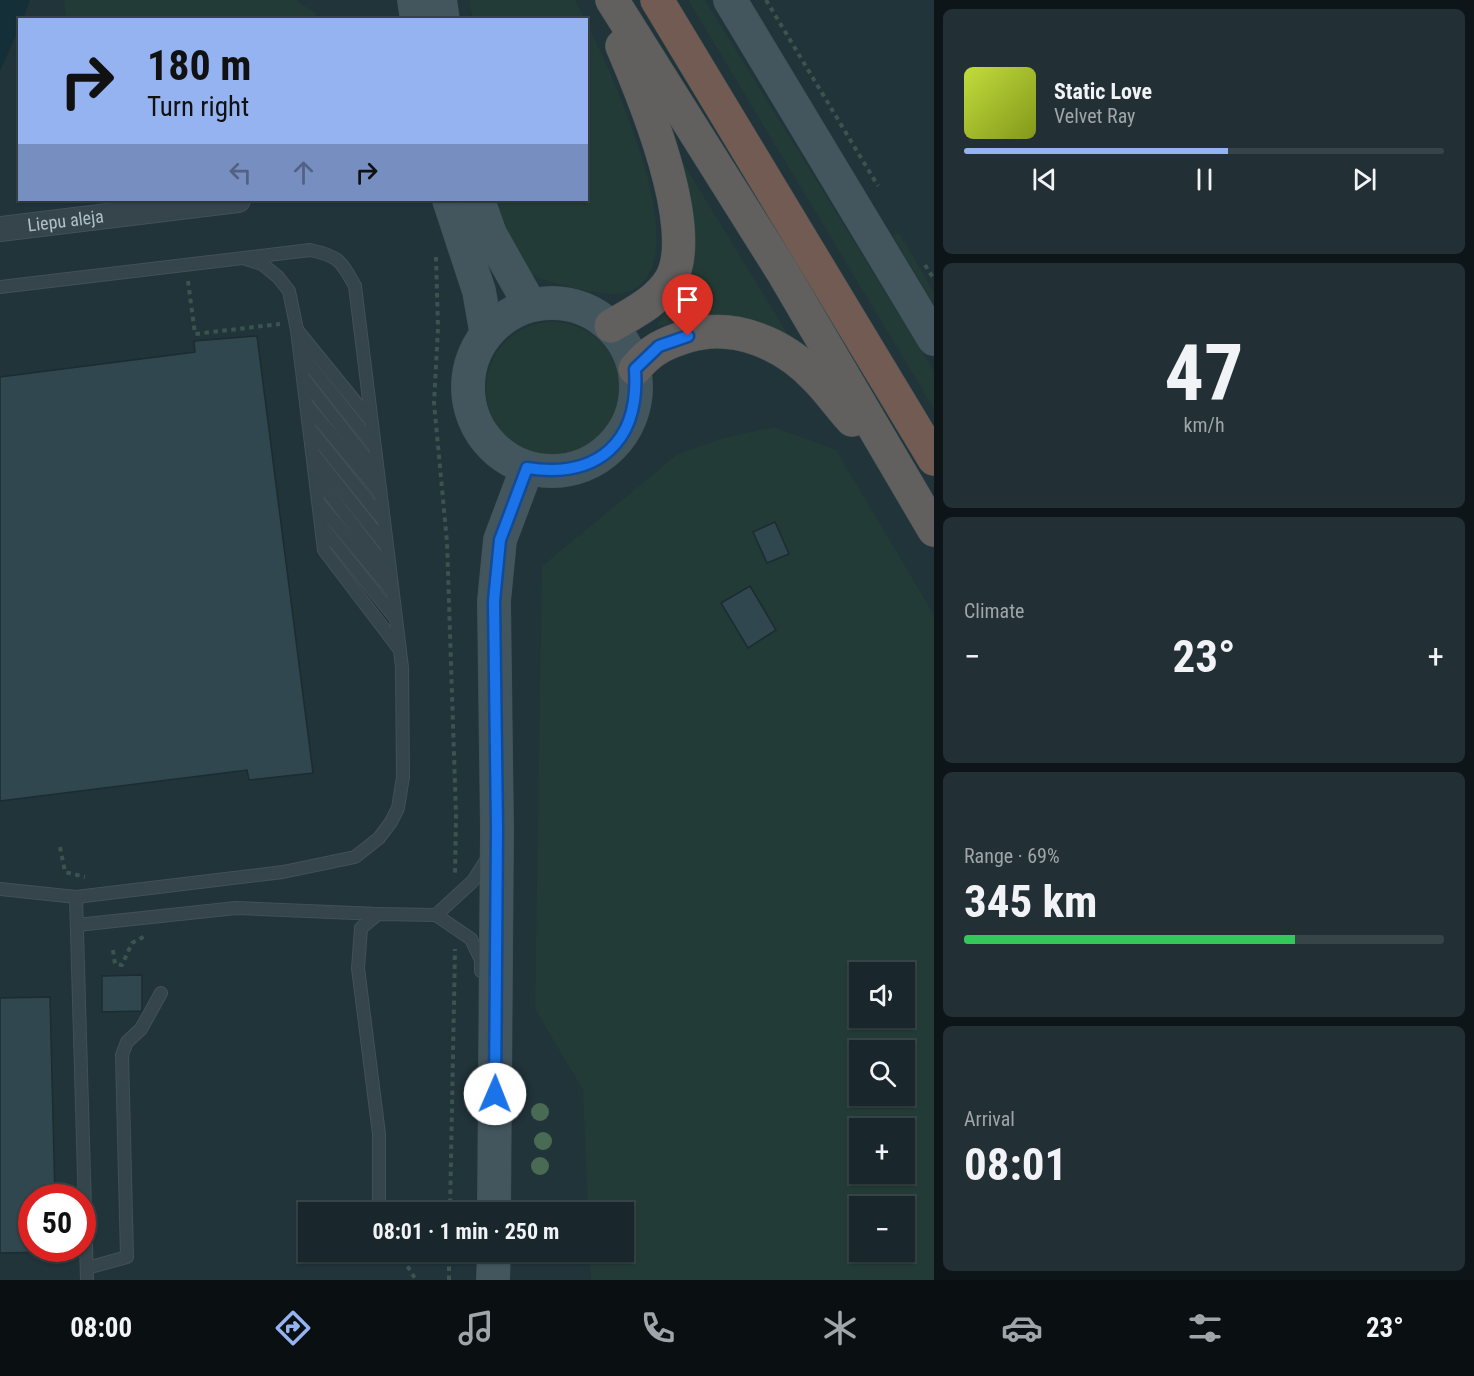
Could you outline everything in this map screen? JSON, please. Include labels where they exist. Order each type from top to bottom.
[{"type":"highway","points":[[602,0],[637,81],[669,177],[677,220],[678,248],[672,277],[661,292],[649,305],[610,326]]},
{"type":"highway","points":[[612,0],[782,271],[934,531]]},
{"type":"highway","points":[[657,0],[934,459]]},
{"type":"highway","points":[[635,369],[659,346],[700,332],[726,330],[753,338],[797,361],[816,378],[904,480]]},
{"type":"main road","points":[[414,0],[417,18]]},
{"type":"main road","points":[[440,0],[443,18]]},
{"type":"main road","points":[[730,0],[934,339]]},
{"type":"main road","points":[[449,201],[479,291],[486,331]]},
{"type":"main road","points":[[478,201],[490,234],[530,305]]},
{"type":"main road","points":[[545,302],[569,304],[591,312],[610,326],[626,346],[635,369],[636,393],[632,416],[615,446],[579,468],[553,472],[527,468],[504,457],[485,439],[472,417],[466,392],[469,367],[486,331],[530,305],[545,302]]},
{"type":"main road","points":[[494,1202],[489,1033],[497,828],[494,601],[500,540],[527,468]]},
{"type":"main road","points":[[493,1280],[494,1262]]},
{"type":"street","name":"Liepu aleja","points":[[0,229],[230,201]]},
{"type":"lane","points":[[0,287],[310,250],[333,254],[343,264],[355,285],[397,620],[404,701],[400,797],[391,822],[368,848],[346,860],[284,872],[76,897],[0,889]]},
{"type":"lane","points":[[243,257],[262,264],[278,277],[289,291],[293,326],[300,354],[324,550],[400,651]]},
{"type":"lane","points":[[293,326],[372,422]]},
{"type":"lane","points":[[300,354],[375,447]]},
{"type":"lane","points":[[303,378],[379,475]]},
{"type":"lane","points":[[306,405],[381,494]]},
{"type":"lane","points":[[309,428],[384,522]]},
{"type":"lane","points":[[312,452],[388,548]]},
{"type":"lane","points":[[315,474],[391,574]]},
{"type":"lane","points":[[318,502],[393,592]]},
{"type":"lane","points":[[321,525],[397,620]]},
{"type":"lane","points":[[436,915],[474,880],[485,866],[497,828]]},
{"type":"lane","points":[[76,897],[87,1274],[127,1257],[122,1055],[127,1042],[141,1029],[160,993]]},
{"type":"lane","points":[[76,924],[236,908],[436,915],[471,939],[481,960],[481,980]]},
{"type":"lane","points":[[378,914],[361,928],[358,968],[379,1134],[379,1202]]},
{"type":"path","points":[[766,0],[883,196]]},
{"type":"path","points":[[436,255],[438,328],[434,403],[447,542],[456,815],[454,896]]},
{"type":"path","points":[[920,257],[934,279]]},
{"type":"path","points":[[188,275],[195,334],[293,326]]},
{"type":"path","points":[[60,847],[64,872],[75,873],[92,880]]},
{"type":"path","points":[[450,1202],[455,930]]},
{"type":"path","points":[[113,950],[115,964],[122,965]]},
{"type":"path","points":[[405,1262],[416,1280]]},
{"type":"path","points":[[449,1262],[449,1280]]},
{"type":"green space","points":[[64,0],[296,0],[316,14],[317,18],[66,18]]},
{"type":"green space","points":[[469,0],[575,0],[584,18],[473,18]]},
{"type":"green space","points":[[688,0],[705,0],[934,371],[934,409]]},
{"type":"green space","points":[[588,25],[630,121],[644,165],[654,208],[656,245],[648,275],[627,292],[618,294],[570,287],[538,278],[530,273],[489,201],[588,201]]},
{"type":"green space","points":[[660,125],[787,333],[787,337],[693,319],[657,326],[668,307]]},
{"type":"green space","points":[[899,233],[934,292],[934,305],[893,236]]},
{"type":"green space","points":[[553,322],[579,327],[601,341],[615,363],[620,389],[615,415],[601,437],[579,451],[553,456],[527,451],[505,437],[491,415],[486,389],[491,363],[505,341],[527,327]]},
{"type":"green space","points":[[774,427],[836,450],[934,615],[934,1280],[591,1280],[590,1262],[634,1262],[634,1202],[588,1202],[583,1090],[535,1009],[542,566],[678,454],[724,438]]},
{"type":"water","points":[[0,0],[30,0],[23,18],[18,18],[18,31],[0,71]]},
{"type":"building","points":[[257,336],[313,773],[249,780],[247,770],[0,801],[0,377],[195,352],[194,341]]},
{"type":"building","points":[[775,522],[789,554],[767,563],[753,532]]},
{"type":"building","points":[[750,586],[776,630],[748,648],[721,603]]},
{"type":"building","points":[[142,975],[142,1011],[102,1012],[102,976]]},
{"type":"building","points":[[50,997],[55,1184],[18,1184],[18,1253],[0,1253],[0,998]]},
{"type":"route","points":[[495,1094],[497,828],[494,601],[500,540],[527,468],[553,472],[579,468],[615,446],[632,416],[636,393],[635,369],[646,355],[659,346],[688,336]]}]
